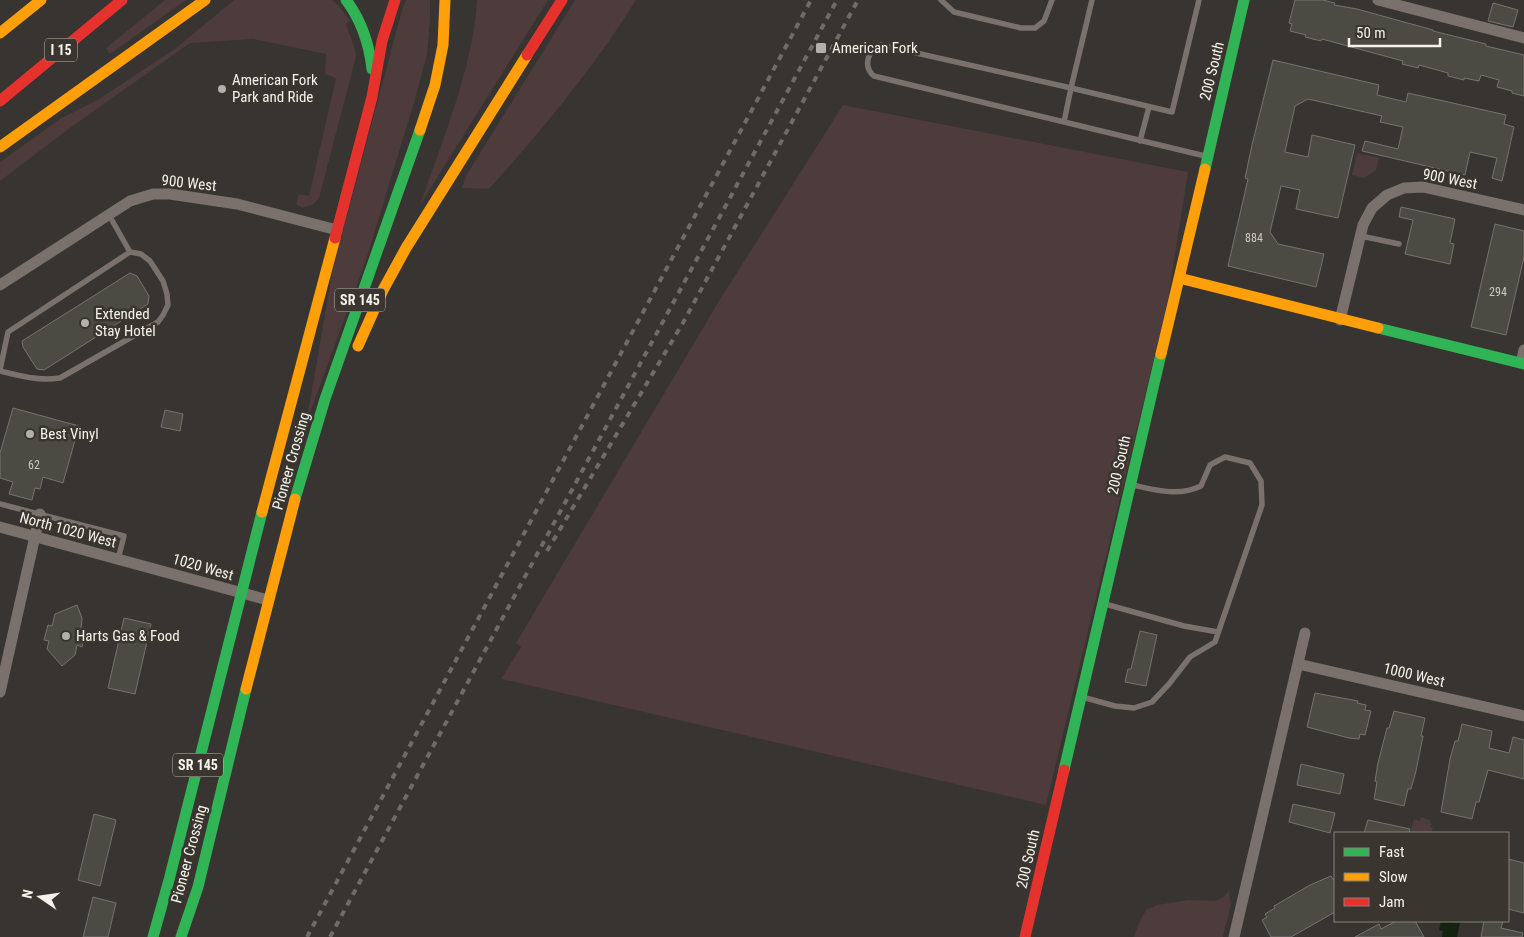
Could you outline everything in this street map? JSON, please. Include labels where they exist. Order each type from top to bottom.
[{"type":"main road","points":[[0,33],[41,0]]},
{"type":"main road","name":"I 15","points":[[0,100],[122,0]]},
{"type":"main road","points":[[346,0],[359,17],[367,38],[372,68],[372,97]]},
{"type":"main road","name":"Pioneer Crossing","points":[[153,937],[372,97],[382,41],[395,0]]},
{"type":"main road","name":"Pioneer Crossing","points":[[181,937],[198,886],[268,600],[302,474],[325,399],[408,167],[435,85],[443,45],[445,0]]},
{"type":"main road","points":[[354,359],[374,308],[392,273],[562,0]]},
{"type":"main road","name":"200 South","points":[[1025,937],[1244,0]]},
{"type":"main road","points":[[0,147],[98,76],[210,3]]},
{"type":"main road","points":[[1179,278],[1340,320],[1522,364]]},
{"type":"main road","points":[[268,600],[282,580],[291,562]]},
{"type":"street","points":[[1378,0],[1524,38]]},
{"type":"street","name":"900 West","points":[[1340,320],[1360,236],[1367,216],[1372,208],[1387,195],[1404,188],[1423,187],[1524,210]]},
{"type":"street","name":"900 West","points":[[0,285],[109,214],[138,198],[153,194],[170,194],[237,204],[337,230]]},
{"type":"street","points":[[1522,364],[1524,350]]},
{"type":"street","points":[[0,692],[40,514]]},
{"type":"street","name":"North 1020 West","points":[[0,527],[124,560]]},
{"type":"street","name":"1020 West","points":[[124,560],[268,600]]},
{"type":"street","points":[[1234,937],[1305,633]]},
{"type":"street","name":"1000 West","points":[[1298,664],[1524,716]]},
{"type":"lane","points":[[941,0],[954,12],[1021,28],[1035,28],[1044,21],[1052,0]]},
{"type":"lane","points":[[1064,122],[1092,0]]},
{"type":"lane","points":[[1199,0],[1172,112],[885,46],[877,46],[867,61],[867,68],[874,76],[1207,156]]},
{"type":"lane","points":[[1140,141],[1148,107]]},
{"type":"lane","points":[[109,214],[130,252]]},
{"type":"lane","points":[[1360,236],[1398,244]]},
{"type":"lane","points":[[130,252],[140,254],[150,261],[163,281],[168,305],[158,322],[60,378],[47,380],[27,378],[0,370],[8,332],[130,252]]},
{"type":"lane","points":[[1082,697],[1115,706],[1134,708],[1152,702],[1190,657],[1215,642],[1262,505],[1262,481],[1250,462],[1226,457],[1210,465],[1201,486],[1190,491],[1168,492],[1130,485]]},
{"type":"lane","points":[[0,504],[124,536],[124,560]]},
{"type":"lane","points":[[1103,603],[1184,626],[1218,632]]},
{"type":"shaded area","points":[[165,0],[186,0],[110,54],[106,48]]},
{"type":"shaded area","points":[[234,0],[332,0],[350,20],[346,24],[356,57],[319,198],[313,205],[302,208],[296,204],[299,194],[309,196],[336,78],[325,74],[326,54],[253,39],[190,43],[70,128],[0,181],[0,162],[60,119],[96,101],[176,48]]},
{"type":"shaded area","points":[[406,0],[430,0],[427,55],[367,257],[306,424],[333,268]]},
{"type":"shaded area","points":[[477,0],[548,0],[420,205],[447,130],[463,78],[470,52]]},
{"type":"shaded area","points":[[575,0],[636,0],[603,50],[567,98],[489,189],[462,188],[467,174]]},
{"type":"shaded area","points":[[843,105],[1188,172],[1168,300],[1046,805],[501,679],[521,647],[516,643],[719,301]]},
{"type":"shaded area","points":[[1357,153],[1379,158],[1376,170],[1364,178],[1352,175]]},
{"type":"shaded area","points":[[1421,817],[1429,820],[1432,825],[1430,826],[1433,828],[1431,832],[1410,832],[1414,819],[1420,821]]},
{"type":"shaded area","points":[[1229,890],[1231,905],[1223,937],[1134,937],[1146,910],[1157,905],[1188,900],[1215,901],[1224,897]]},
{"type":"shaded area","points":[[1441,922],[1460,923],[1457,937],[1442,937],[1443,931],[1439,930]]},
{"type":"building","points":[[1295,0],[1323,0],[1335,3],[1334,5],[1357,9],[1524,55],[1524,96],[1497,87],[1499,80],[1481,75],[1479,81],[1464,78],[1464,80],[1448,76],[1448,73],[1419,65],[1418,68],[1402,64],[1403,61],[1322,39],[1321,41],[1305,37],[1306,35],[1290,31],[1292,24],[1289,23]]},
{"type":"building","points":[[1493,3],[1518,10],[1513,27],[1488,21]]},
{"type":"building","points":[[1273,60],[1379,85],[1377,95],[1406,102],[1408,93],[1506,115],[1504,124],[1514,127],[1502,181],[1492,178],[1497,158],[1470,152],[1465,175],[1362,151],[1365,141],[1398,149],[1403,127],[1380,122],[1382,116],[1308,99],[1295,106],[1285,152],[1308,157],[1312,135],[1355,145],[1338,218],[1296,209],[1300,190],[1281,186],[1270,232],[1278,244],[1324,254],[1316,287],[1228,266],[1248,179],[1245,178],[1252,145]]},
{"type":"building","points":[[1401,207],[1455,219],[1450,243],[1454,244],[1450,264],[1405,254],[1413,220],[1399,217]]},
{"type":"building","points":[[1495,224],[1524,231],[1524,257],[1506,335],[1471,327]]},
{"type":"building","name":"Extended Stay Hotel","points":[[130,273],[137,276],[149,296],[148,304],[44,370],[37,369],[23,347],[22,341]]},
{"type":"building","points":[[13,408],[79,426],[63,483],[43,477],[40,489],[35,488],[32,500],[9,494],[13,482],[0,478],[0,453]]},
{"type":"building","points":[[165,410],[183,414],[180,431],[161,427]]},
{"type":"building","points":[[77,605],[82,618],[81,630],[86,631],[82,647],[77,645],[75,655],[62,666],[47,649],[49,641],[44,640],[48,625],[52,626],[55,614]]},
{"type":"building","points":[[124,618],[151,624],[135,694],[108,688]]},
{"type":"building","points":[[1140,631],[1157,635],[1146,686],[1125,682],[1128,669],[1131,669]]},
{"type":"building","points":[[1315,693],[1358,701],[1357,703],[1366,705],[1365,710],[1371,711],[1365,735],[1360,734],[1359,739],[1349,738],[1307,727]]},
{"type":"building","points":[[1394,711],[1425,718],[1416,771],[1411,789],[1408,789],[1404,806],[1374,799],[1378,763],[1387,728],[1389,728]]},
{"type":"building","points":[[1462,724],[1492,731],[1489,748],[1509,753],[1513,737],[1524,740],[1524,779],[1488,770],[1472,819],[1441,812],[1450,759],[1455,741],[1458,741]]},
{"type":"building","points":[[1301,764],[1344,774],[1340,794],[1297,785]]},
{"type":"building","points":[[1293,804],[1335,813],[1330,833],[1289,822]]},
{"type":"building","points":[[94,814],[116,820],[100,886],[78,880]]},
{"type":"building","points":[[1368,820],[1410,829],[1409,832],[1364,832]]},
{"type":"building","points":[[1509,859],[1524,863],[1524,913],[1509,909]]},
{"type":"building","points":[[1331,876],[1334,880],[1334,913],[1291,937],[1271,937],[1262,920],[1267,917],[1265,914],[1275,908],[1274,906],[1310,885]]},
{"type":"building","points":[[93,897],[116,903],[108,937],[83,937]]},
{"type":"building","points":[[1394,922],[1416,922],[1424,937],[1355,937],[1379,924],[1381,929]]},
{"type":"building","points":[[1484,922],[1503,922],[1501,928],[1523,933],[1522,937],[1481,937]]},
{"type":"railway","points":[[307,937],[811,0]]},
{"type":"railway","points":[[330,937],[837,0]]},
{"type":"railway","points":[[547,551],[684,321],[858,0]]},
{"type":"traffic: fast","points":[[346,0],[364,33],[372,69]]},
{"type":"traffic: fast","points":[[1205,169],[1244,0]]},
{"type":"traffic: fast","points":[[295,499],[325,399],[420,130]]},
{"type":"traffic: fast","points":[[1378,328],[1524,364]]},
{"type":"traffic: fast","points":[[1064,770],[1161,354]]},
{"type":"traffic: fast","points":[[153,937],[262,512]]},
{"type":"traffic: fast","points":[[181,937],[198,887],[246,689]]},
{"type":"traffic: slow","points":[[0,33],[41,0]]},
{"type":"traffic: slow","points":[[0,147],[205,0]]},
{"type":"traffic: slow","points":[[420,130],[435,85],[443,45],[445,0]]},
{"type":"traffic: slow","points":[[358,346],[383,290],[406,248],[527,55]]},
{"type":"traffic: slow","points":[[1161,354],[1205,169]]},
{"type":"traffic: slow","points":[[262,512],[335,238]]},
{"type":"traffic: slow","points":[[1179,278],[1378,328]]},
{"type":"traffic: slow","points":[[246,689],[295,499]]},
{"type":"traffic: jam","points":[[0,101],[122,0]]},
{"type":"traffic: jam","points":[[335,238],[372,97],[382,41],[395,0]]},
{"type":"traffic: jam","points":[[527,55],[562,0]]},
{"type":"traffic: jam","points":[[1025,937],[1064,770]]},
{"type":"place","name":"American Fork","points":[[821,48]]},
{"type":"place","name":"American Fork Park and Ride","points":[[222,89]]},
{"type":"place","name":"Extended Stay Hotel","points":[[85,323]]},
{"type":"place","name":"Best Vinyl","points":[[30,434]]},
{"type":"place","name":"Harts Gas & Food","points":[[66,636]]}]
